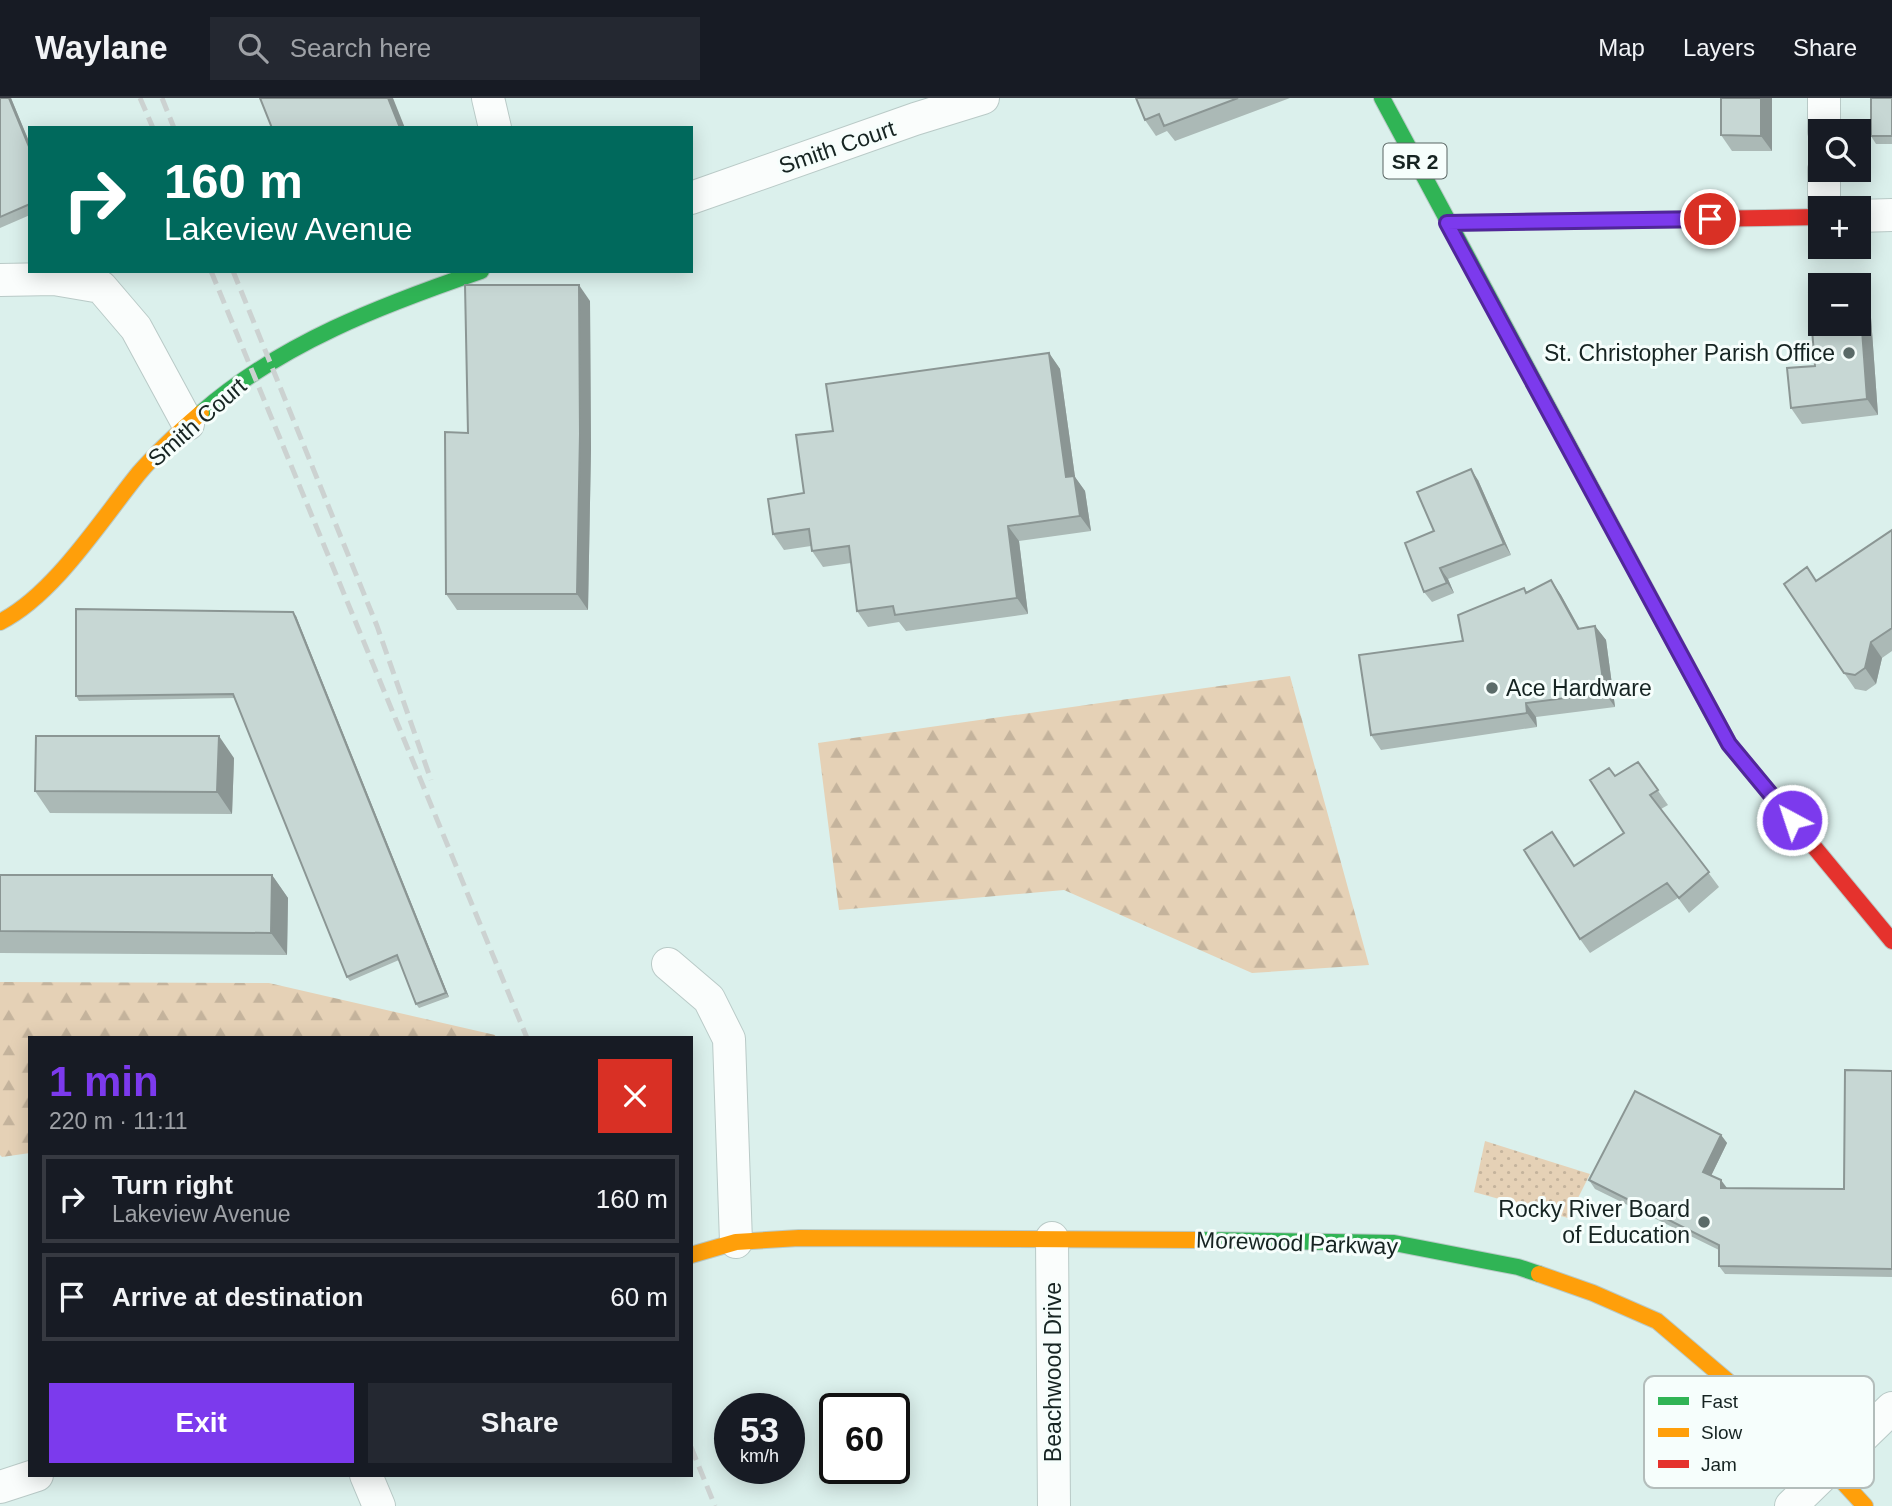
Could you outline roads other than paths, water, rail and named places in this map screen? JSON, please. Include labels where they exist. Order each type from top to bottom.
[{"type":"street","points":[[488,98],[495,126]]},
{"type":"street","name":"Smith Court","points":[[693,197],[915,119],[983,98]]},
{"type":"street","name":"SR 2","points":[[1382,98],[1729,744],[1892,941]]},
{"type":"street","points":[[1824,98],[1824,119]]},
{"type":"street","points":[[1871,216],[1892,215]]},
{"type":"street","points":[[1447,223],[1808,217]]},
{"type":"street","name":"Smith Court","points":[[0,622],[14,615],[47,589],[142,470],[226,391],[286,352],[397,300],[475,273]]},
{"type":"street","points":[[0,280],[54,279],[101,287],[136,328],[188,424]]},
{"type":"street","points":[[668,964],[709,999],[729,1039],[736,1242]]},
{"type":"street","name":"Morewood Parkway","points":[[693,1254],[736,1242],[799,1238],[1052,1238],[1394,1243],[1518,1267],[1593,1293],[1657,1321],[1722,1376]]},
{"type":"street","name":"Beachwood Drive","points":[[1052,1238],[1054,1506]]},
{"type":"street","points":[[1874,1425],[1892,1408]]},
{"type":"street","points":[[4,1493],[33,1477]]},
{"type":"street","points":[[367,1477],[379,1506]]},
{"type":"street","points":[[1791,1506],[1809,1488]]},
{"type":"street","name":"Morewood Parkway","points":[[1848,1488],[1865,1506]]},
{"type":"railway","points":[[140,98],[152,126]]},
{"type":"railway","points":[[162,98],[173,126]]},
{"type":"railway","points":[[212,273],[526,1036]]},
{"type":"railway","points":[[234,273],[377,626],[431,780]]},
{"type":"railway","points":[[693,1452],[715,1506]]},
{"type":"place","name":"St. Christopher Parish Office","points":[[1849,353]]},
{"type":"place","name":"Ace Hardware","points":[[1492,688]]},
{"type":"place","name":"Rocky River Board of Education","points":[[1704,1222]]}]
